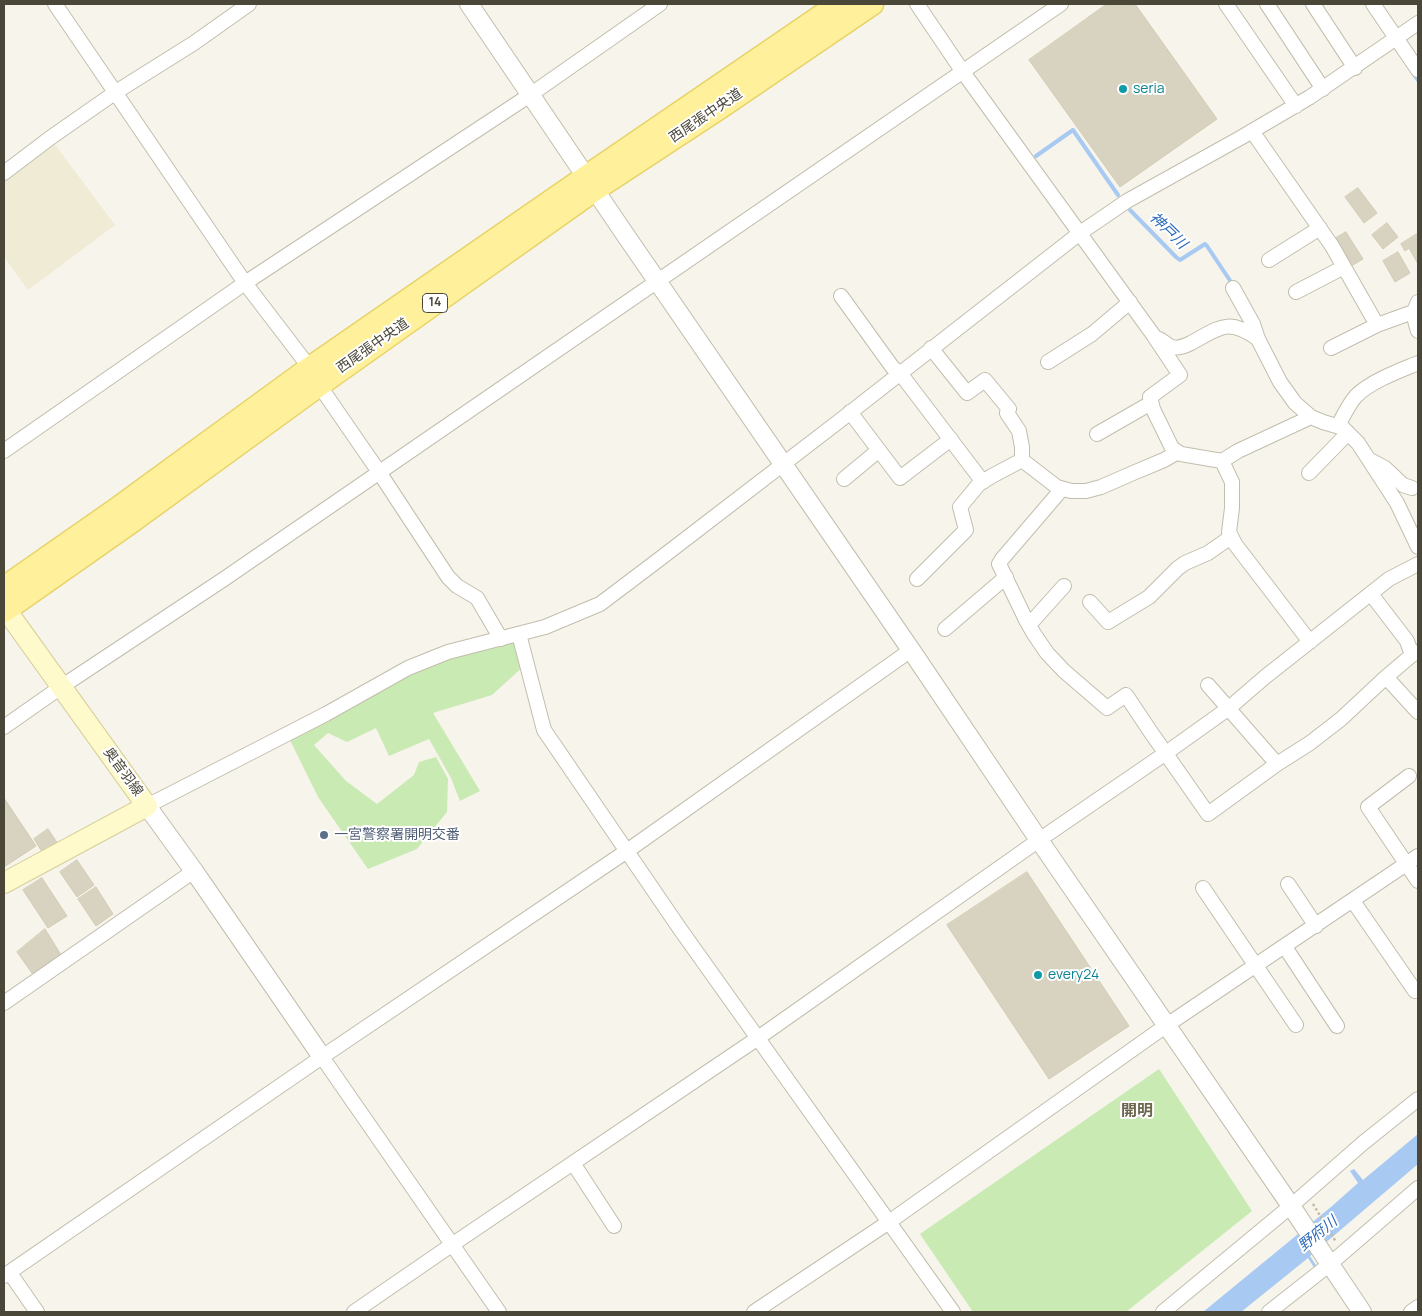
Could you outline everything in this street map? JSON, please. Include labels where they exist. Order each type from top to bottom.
[{"type":"main road","name":"西尾張中央道","points":[[4,588],[117,509],[314,377],[590,183],[839,4]]},
{"type":"main road","name":"西尾張中央道","points":[[590,183],[719,108],[872,4]]},
{"type":"main road","name":"西尾張中央道","points":[[4,609],[128,524],[314,377]]},
{"type":"main road","name":"奥音羽線","points":[[4,609],[147,806],[4,883]]},
{"type":"street","points":[[55,4],[245,283],[314,377],[448,577],[457,586],[477,598],[501,639]]},
{"type":"street","points":[[4,173],[116,92],[249,4]]},
{"type":"street","points":[[469,4],[1362,1312]]},
{"type":"street","points":[[4,452],[245,283],[530,95],[660,4]]},
{"type":"street","points":[[917,4],[963,72],[1080,232],[1180,375],[1150,397],[1153,409],[1172,448],[1181,454],[1222,461],[1238,451],[1312,417]]},
{"type":"street","points":[[4,728],[61,686],[224,579],[1060,4]]},
{"type":"street","points":[[1226,4],[1296,106]]},
{"type":"street","points":[[1267,4],[1322,89]]},
{"type":"street","points":[[1313,4],[1355,68]]},
{"type":"street","points":[[1373,4],[1418,70]]},
{"type":"street","points":[[499,1312],[147,806],[326,714],[408,668],[448,652],[545,627],[600,604],[1080,232],[1127,201],[1296,106],[1355,68],[1418,23]]},
{"type":"street","points":[[1252,131],[1320,228],[1377,325]]},
{"type":"street","points":[[1269,260],[1320,228]]},
{"type":"street","points":[[1296,292],[1344,267]]},
{"type":"street","points":[[1233,288],[1253,324],[1258,339],[1280,382],[1295,403],[1312,417],[1343,430],[1358,443],[1397,504],[1418,547]]},
{"type":"street","points":[[841,296],[893,368],[900,373],[983,482]]},
{"type":"street","points":[[1048,362],[1092,334],[1130,302]]},
{"type":"street","points":[[1331,348],[1416,307]]},
{"type":"street","points":[[1416,307],[1414,319],[1418,331]]},
{"type":"street","points":[[1154,336],[1171,347],[1184,346],[1220,327],[1228,326],[1246,330],[1258,339]]},
{"type":"street","points":[[931,348],[967,393],[985,380],[1009,409],[1007,413],[1019,431],[1022,460]]},
{"type":"street","points":[[1309,473],[1343,430],[1342,417],[1356,396],[1369,386],[1418,363]]},
{"type":"street","points":[[1097,434],[1151,403]]},
{"type":"street","points":[[850,412],[900,478],[951,439]]},
{"type":"street","points":[[844,479],[879,450]]},
{"type":"street","points":[[1022,460],[1057,487],[1071,491],[1101,487],[1178,452]]},
{"type":"street","points":[[1368,458],[1385,468],[1402,485],[1412,488]]},
{"type":"street","points":[[917,579],[966,530],[960,507],[979,484],[1022,460]]},
{"type":"street","points":[[1222,461],[1232,482],[1232,508],[1229,532],[1231,537],[1310,642]]},
{"type":"street","points":[[1062,489],[999,564],[1029,625],[1048,653],[1064,671],[1108,708],[1126,695],[1208,814],[1310,743],[1341,719],[1415,654],[1408,641],[1371,594]]},
{"type":"street","points":[[1090,602],[1108,622],[1149,597],[1185,563],[1208,553],[1231,537]]},
{"type":"street","points":[[354,1312],[758,1038],[1166,753],[1229,708],[1265,677],[1389,580],[1418,564]]},
{"type":"street","points":[[945,628],[1006,577]]},
{"type":"street","points":[[1029,625],[1064,586]]},
{"type":"street","points":[[519,634],[544,730],[680,929],[953,1312]]},
{"type":"street","points":[[37,1312],[7,1274],[322,1057],[627,852],[911,650]]},
{"type":"street","points":[[1386,678],[1418,712]]},
{"type":"street","points":[[1208,685],[1278,764]]},
{"type":"street","points":[[1409,776],[1368,806],[1412,860],[1418,881]]},
{"type":"street","points":[[754,1312],[889,1222],[1167,1026],[1412,860]]},
{"type":"street","points":[[4,1003],[194,872]]},
{"type":"street","points":[[1288,884],[1316,926]]},
{"type":"street","points":[[1202,888],[1296,1025]]},
{"type":"street","points":[[1353,901],[1415,991]]},
{"type":"street","points":[[1285,947],[1337,1026]]},
{"type":"street","points":[[1163,1312],[1291,1206],[1362,1143],[1418,1099]]},
{"type":"street","points":[[573,1163],[614,1226]]},
{"type":"street","points":[[1269,1312],[1330,1264],[1418,1188]]},
{"type":"street","points":[[1410,1312],[1418,1307]]},
{"type":"path","points":[[1311,1200],[1339,1248]]},
{"type":"shaded area","points":[[50,138],[115,225],[28,290],[4,257],[4,172]]},
{"type":"green space","points":[[519,634],[526,664],[492,695],[433,713],[480,791],[460,801],[451,778],[429,739],[389,756],[376,728],[347,742],[328,733],[314,745],[346,781],[377,804],[414,775],[419,762],[436,757],[448,779],[447,812],[417,849],[368,869],[318,797],[287,734],[408,668]]},
{"type":"green space","points":[[1159,1069],[1252,1211],[1126,1312],[973,1312],[920,1234]]},
{"type":"water","name":"野府川","points":[[1418,1134],[1418,1164],[1310,1256],[1317,1267],[1315,1269],[1308,1258],[1241,1312],[1203,1312],[1358,1183],[1350,1171],[1354,1169],[1363,1180]]},
{"type":"building","name":"seria","points":[[1107,4],[1135,4],[1217,119],[1120,187],[1029,60]]},
{"type":"building","points":[[1358,188],[1377,213],[1364,223],[1345,197]]},
{"type":"building","points":[[1387,223],[1398,237],[1383,249],[1372,235]]},
{"type":"building","points":[[1346,232],[1363,259],[1348,268],[1331,241]]},
{"type":"building","points":[[1417,234],[1418,264],[1409,248],[1405,251],[1401,244]]},
{"type":"building","points":[[1398,252],[1410,273],[1395,282],[1383,261]]},
{"type":"building","points":[[4,798],[36,846],[4,867]]},
{"type":"building","points":[[48,829],[58,844],[44,855],[34,839]]},
{"type":"building","points":[[77,860],[94,885],[77,897],[60,872]]},
{"type":"building","name":"every24","points":[[1027,872],[1129,1026],[1049,1079],[947,925]]},
{"type":"building","points":[[42,878],[67,916],[48,928],[23,890]]},
{"type":"building","points":[[96,887],[113,914],[96,926],[78,899]]},
{"type":"building","points":[[45,929],[63,958],[34,976],[17,952]]},
{"type":"waterway","points":[[1413,73],[1418,80]]},
{"type":"waterway","name":"神戸川","points":[[1036,156],[1073,130],[1118,195]]},
{"type":"waterway","name":"神戸川","points":[[1130,210],[1180,260],[1205,244],[1231,282]]},
{"type":"place","name":"seria","points":[[1123,89]]},
{"type":"place","name":"一宮警察署開明交番","points":[[324,835]]},
{"type":"place","name":"every24","points":[[1038,975]]},
{"type":"district","name":"開明","points":[[1137,1112]]}]
